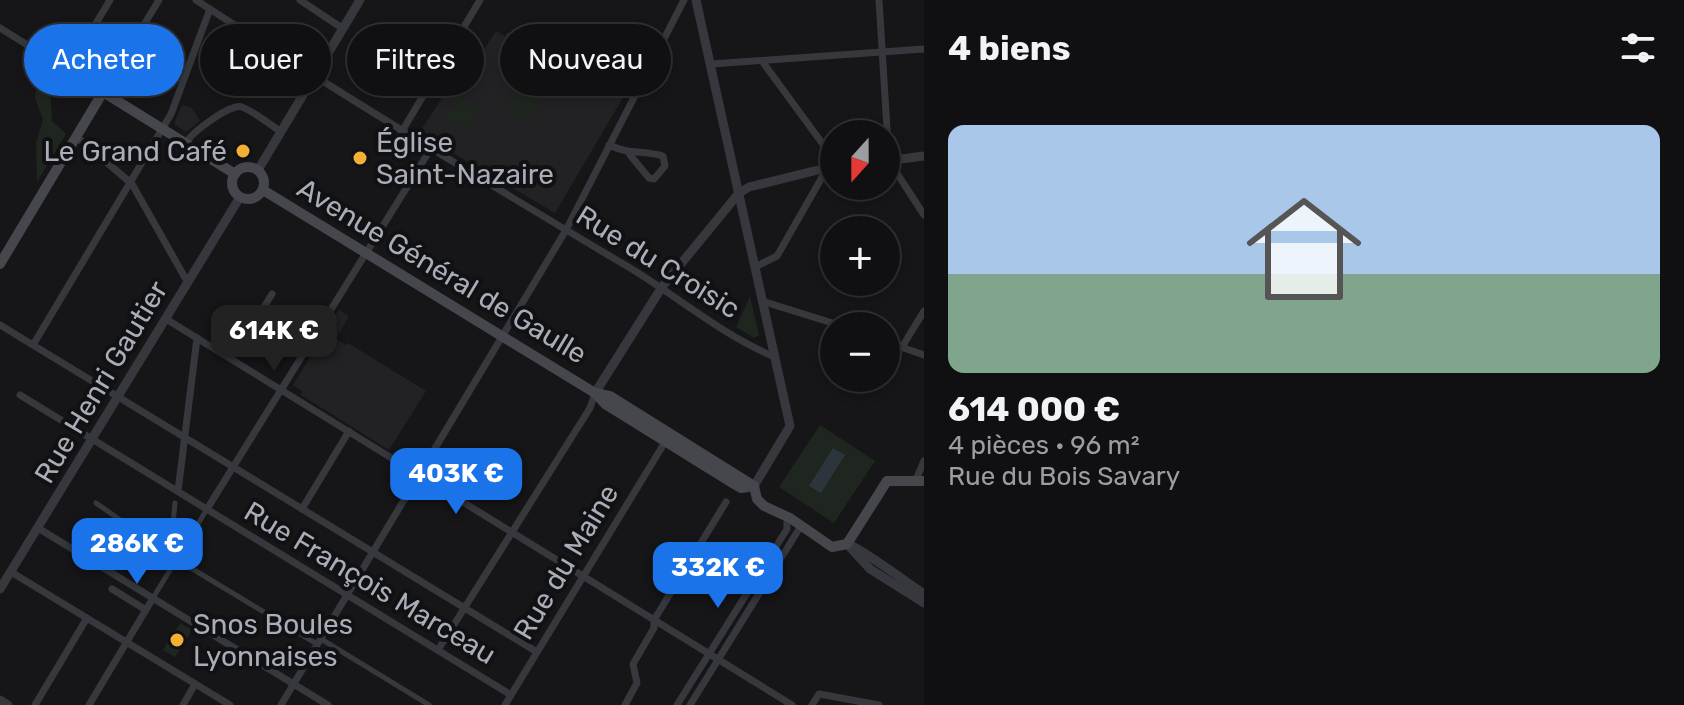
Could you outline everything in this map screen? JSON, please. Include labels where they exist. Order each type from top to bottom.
[{"type":"main road","points":[[0,264],[101,96]]},
{"type":"main road","points":[[110,96],[235,174]]},
{"type":"main road","points":[[248,167],[258,170],[264,179],[263,190],[253,198],[240,197],[233,189],[235,174],[248,167]]},
{"type":"main road","name":"Avenue Général de Gaulle","points":[[263,190],[595,393],[605,404],[733,489],[754,486]]},
{"type":"main road","name":"Avenue Général de Gaulle","points":[[595,393],[610,396],[754,486],[757,499],[801,529],[835,547],[847,544]]},
{"type":"main road","points":[[847,544],[887,481],[920,482]]},
{"type":"street","points":[[96,24],[110,0]]},
{"type":"street","points":[[144,24],[159,0]]},
{"type":"street","name":"Rue du Croisic","points":[[196,0],[233,24]]},
{"type":"street","points":[[300,0],[342,28]]},
{"type":"street","points":[[331,47],[360,0]]},
{"type":"street","points":[[401,133],[480,0]]},
{"type":"street","points":[[281,705],[566,230],[684,0]]},
{"type":"street","points":[[696,0],[790,426],[754,486]]},
{"type":"street","points":[[879,0],[886,120]]},
{"type":"street","points":[[33,345],[163,128],[210,9]]},
{"type":"street","points":[[0,28],[24,43]]},
{"type":"street","points":[[711,64],[924,49]]},
{"type":"street","points":[[762,61],[820,140]]},
{"type":"street","name":"Rue du Croisic","points":[[331,87],[401,133],[662,287],[755,349],[775,357]]},
{"type":"street","points":[[258,170],[302,96]]},
{"type":"street","points":[[186,143],[194,129],[234,106],[242,107],[280,131]]},
{"type":"street","points":[[77,137],[132,184],[188,283]]},
{"type":"street","points":[[609,145],[630,155],[649,178],[654,179],[665,166],[663,156],[646,151],[630,155]]},
{"type":"street","points":[[89,705],[205,511],[430,150]]},
{"type":"street","points":[[900,159],[924,156]]},
{"type":"street","points":[[438,650],[662,287],[739,193],[749,187],[820,169]]},
{"type":"street","points":[[900,179],[924,215]]},
{"type":"street","points":[[755,267],[777,256],[820,186]]},
{"type":"street","name":"Rue Henri Gautier","points":[[0,589],[240,197]]},
{"type":"street","points":[[272,294],[261,312],[311,343]]},
{"type":"street","points":[[762,301],[820,319]]},
{"type":"street","points":[[924,311],[902,347],[924,355]]},
{"type":"street","points":[[166,319],[792,705]]},
{"type":"street","points":[[0,325],[537,652]]},
{"type":"street","points":[[178,491],[197,338]]},
{"type":"street","name":"Rue François Marceau","points":[[20,395],[178,491],[205,511],[511,695]]},
{"type":"street","points":[[302,509],[349,431]]},
{"type":"street","name":"Rue du Maine","points":[[505,705],[665,442]]},
{"type":"street","points":[[920,482],[924,461]]},
{"type":"street","points":[[625,705],[637,683],[633,664],[654,628],[654,620],[726,502]]},
{"type":"street","points":[[96,503],[176,559],[429,705]]},
{"type":"street","points":[[169,554],[175,503]]},
{"type":"street","points":[[677,705],[787,529],[787,520]]},
{"type":"street","points":[[38,528],[328,705]]},
{"type":"street","points":[[690,705],[801,529]]},
{"type":"street","points":[[847,544],[859,547],[874,563],[924,594]]},
{"type":"street","points":[[847,544],[870,569],[924,603]]},
{"type":"street","points":[[11,572],[230,705]]},
{"type":"street","points":[[112,589],[146,610]]},
{"type":"street","points":[[35,705],[87,618]]},
{"type":"street","points":[[183,705],[195,684]]},
{"type":"street","points":[[812,705],[819,694],[879,705]]},
{"type":"street","points":[[0,700],[8,705]]},
{"type":"shaded area","points":[[496,31],[500,33],[500,96],[624,96],[555,213],[419,133],[443,96],[484,96],[484,50]]},
{"type":"shaded area","points":[[51,96],[52,121],[66,134],[37,182],[36,143],[43,120],[35,98]]},
{"type":"shaded area","points":[[457,96],[480,109],[467,131],[445,118]]},
{"type":"shaded area","points":[[512,96],[546,96],[528,122],[506,107]]},
{"type":"shaded area","points":[[182,105],[192,108],[200,121],[186,132],[174,124]]},
{"type":"shaded area","points":[[750,296],[759,335],[754,338],[736,327]]},
{"type":"shaded area","points":[[339,310],[349,316],[336,339],[346,345],[348,343],[426,391],[389,450],[301,395],[302,391],[293,385]]},
{"type":"shaded area","points":[[820,425],[875,461],[834,523],[779,487]]},
{"type":"shaded area","points":[[833,448],[845,455],[821,493],[809,486]]},
{"type":"shaded area","name":"Snos Boules Lyonnaises","points":[[180,623],[192,630],[175,657],[163,650]]},
{"type":"place","name":"Le Grand Café","points":[[243,151]]},
{"type":"place","name":"Église Saint-Nazaire","points":[[360,158]]},
{"type":"place","name":"Snos Boules Lyonnaises","points":[[177,640]]}]
